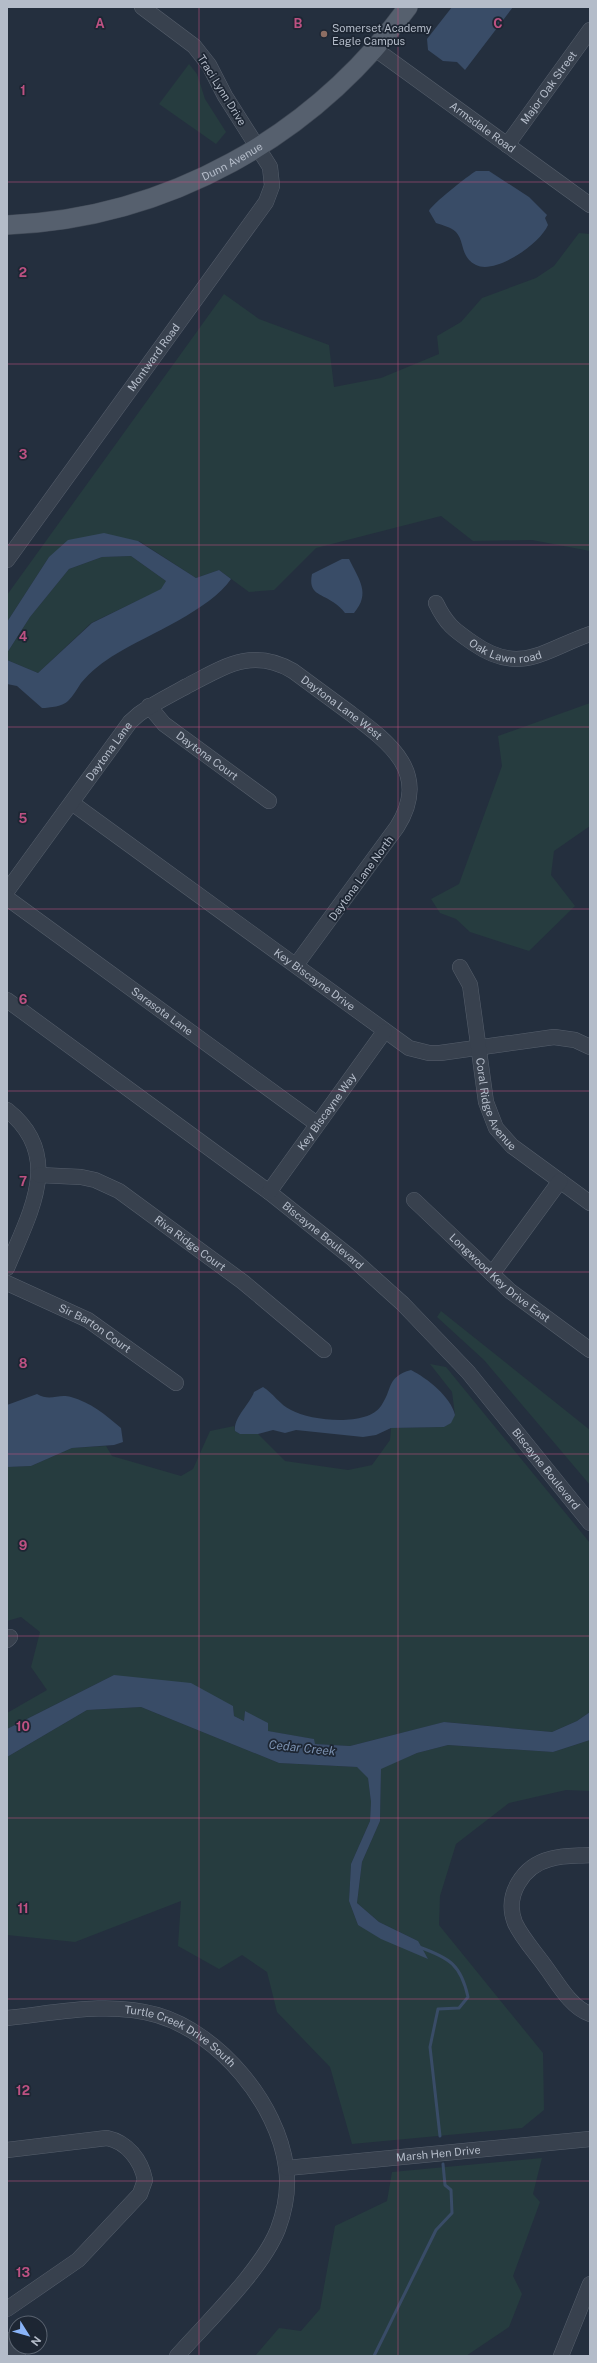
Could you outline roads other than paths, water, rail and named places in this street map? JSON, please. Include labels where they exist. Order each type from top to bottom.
[{"type":"main road","name":"Dunn Avenue","points":[[7,225],[62,221],[128,206],[193,183],[259,148],[322,102],[375,49],[408,7]]},
{"type":"street","name":"Traci Lynn Drive","points":[[142,7],[194,46],[202,55],[225,96],[259,148]]},
{"type":"street","name":"Major Oak Street","points":[[507,145],[590,30]]},
{"type":"street","name":"Armsdale Road","points":[[375,49],[590,205]]},
{"type":"street","name":"Montward Road","points":[[7,560],[266,202],[270,194],[272,177],[270,167],[259,148]]},
{"type":"street","name":"Oak Lawn road","points":[[436,603],[445,622],[452,629],[488,654],[501,658],[514,659],[541,655],[590,634]]},
{"type":"street","name":"Daytona Lane","points":[[7,891],[130,722],[149,706],[230,664],[251,660]]},
{"type":"street","name":"Daytona Lane West","points":[[251,660],[264,660],[289,668],[383,738],[400,758],[409,783]]},
{"type":"street","name":"Daytona Court","points":[[149,706],[164,724],[269,801]]},
{"type":"street","name":"Daytona Lane North","points":[[296,965],[400,823],[407,809],[409,783]]},
{"type":"street","name":"Key Biscayne Drive","points":[[72,803],[296,965],[384,1032],[408,1048],[418,1051],[440,1053],[554,1038],[575,1040],[590,1047]]},
{"type":"street","name":"Sarasota Lane","points":[[7,898],[317,1124]]},
{"type":"street","name":"Coral Ridge Avenue","points":[[460,967],[470,985],[480,1048],[486,1102],[496,1128],[512,1146],[590,1203]]},
{"type":"street","name":"Biscayne Boulevard","points":[[7,1000],[269,1192],[353,1259],[436,1337],[504,1415],[590,1522]]},
{"type":"street","name":"Key Biscayne Way","points":[[269,1192],[384,1032]]},
{"type":"street","points":[[7,1110],[24,1126],[33,1142],[39,1175],[34,1203],[7,1268]]},
{"type":"street","name":"Riva Ridge Court","points":[[39,1175],[81,1177],[95,1180],[119,1191],[243,1282],[324,1350]]},
{"type":"street","points":[[492,1274],[560,1181]]},
{"type":"street","name":"Longwood Key Drive East","points":[[414,1200],[510,1291],[590,1350]]},
{"type":"street","name":"Sir Barton Court","points":[[7,1283],[88,1320],[176,1383]]},
{"type":"street","points":[[590,1855],[551,1858],[540,1862],[529,1870],[515,1889],[512,1911],[516,1923],[555,1980],[571,2001],[590,2014]]},
{"type":"street","name":"Turtle Creek Drive South","points":[[7,2018],[116,2009],[157,2015],[189,2029],[228,2058],[260,2100],[280,2138],[287,2168],[284,2211],[268,2249],[256,2266],[177,2356]]},
{"type":"street","points":[[7,2150],[107,2138],[118,2140],[126,2146],[138,2162],[145,2180],[140,2194],[78,2260],[7,2309]]},
{"type":"street","name":"Marsh Hen Drive","points":[[287,2168],[590,2139]]},
{"type":"street","points":[[561,2356],[590,2284]]},
{"type":"street","points":[[7,2340],[18,2356]]},
{"type":"water","points":[[452,7],[513,7],[465,70],[457,62],[443,61],[428,50],[427,39]]},
{"type":"water","points":[[476,171],[489,171],[529,197],[547,215],[545,218],[548,225],[536,241],[516,256],[494,266],[484,267],[471,262],[465,254],[461,240],[456,232],[449,227],[436,223],[429,211],[443,197]]},
{"type":"water","points":[[104,533],[138,541],[196,578],[219,570],[231,579],[209,601],[194,611],[102,663],[81,683],[66,703],[49,708],[42,708],[17,686],[7,684],[7,660],[38,673],[92,623],[161,589],[166,581],[131,556],[102,557],[69,569],[30,617],[7,653],[7,622],[49,557],[68,540]]},
{"type":"water","points":[[342,559],[349,559],[362,586],[362,599],[354,613],[345,613],[337,604],[316,592],[312,586],[312,574]]},
{"type":"water","points":[[411,1370],[431,1383],[444,1395],[453,1408],[455,1415],[451,1423],[444,1427],[391,1428],[376,1435],[363,1437],[296,1430],[285,1433],[273,1430],[258,1434],[240,1434],[235,1431],[235,1426],[239,1416],[254,1392],[263,1387],[287,1408],[300,1414],[325,1419],[352,1419],[364,1417],[374,1413],[385,1400],[391,1384],[397,1376]]},
{"type":"water","points":[[37,1394],[46,1397],[66,1396],[85,1402],[104,1414],[121,1428],[123,1442],[114,1445],[72,1448],[31,1466],[7,1467],[7,1405]]},
{"type":"water","name":"Cedar Creek","points":[[114,1675],[191,1683],[233,1706],[234,1716],[244,1721],[245,1711],[268,1723],[268,1731],[314,1739],[315,1744],[350,1746],[444,1722],[552,1732],[577,1721],[590,1712],[590,1740],[553,1752],[448,1745],[417,1753],[381,1769],[380,1821],[362,1862],[357,1903],[379,1922],[418,1941],[428,1959],[381,1939],[358,1925],[349,1901],[351,1864],[370,1821],[371,1802],[368,1778],[357,1767],[279,1763],[141,1707],[87,1710],[7,1757],[7,1729]]},
{"type":"waterway","points":[[419,1947],[446,1959],[458,1970],[462,1977],[468,1997],[459,2008],[438,2009],[430,2047],[440,2136]]},
{"type":"waterway","points":[[374,2356],[436,2230],[452,2213],[451,2190],[445,2185],[443,2164]]},
{"type":"place","name":"Somerset Academy Eagle Campus","points":[[324,34]]}]
